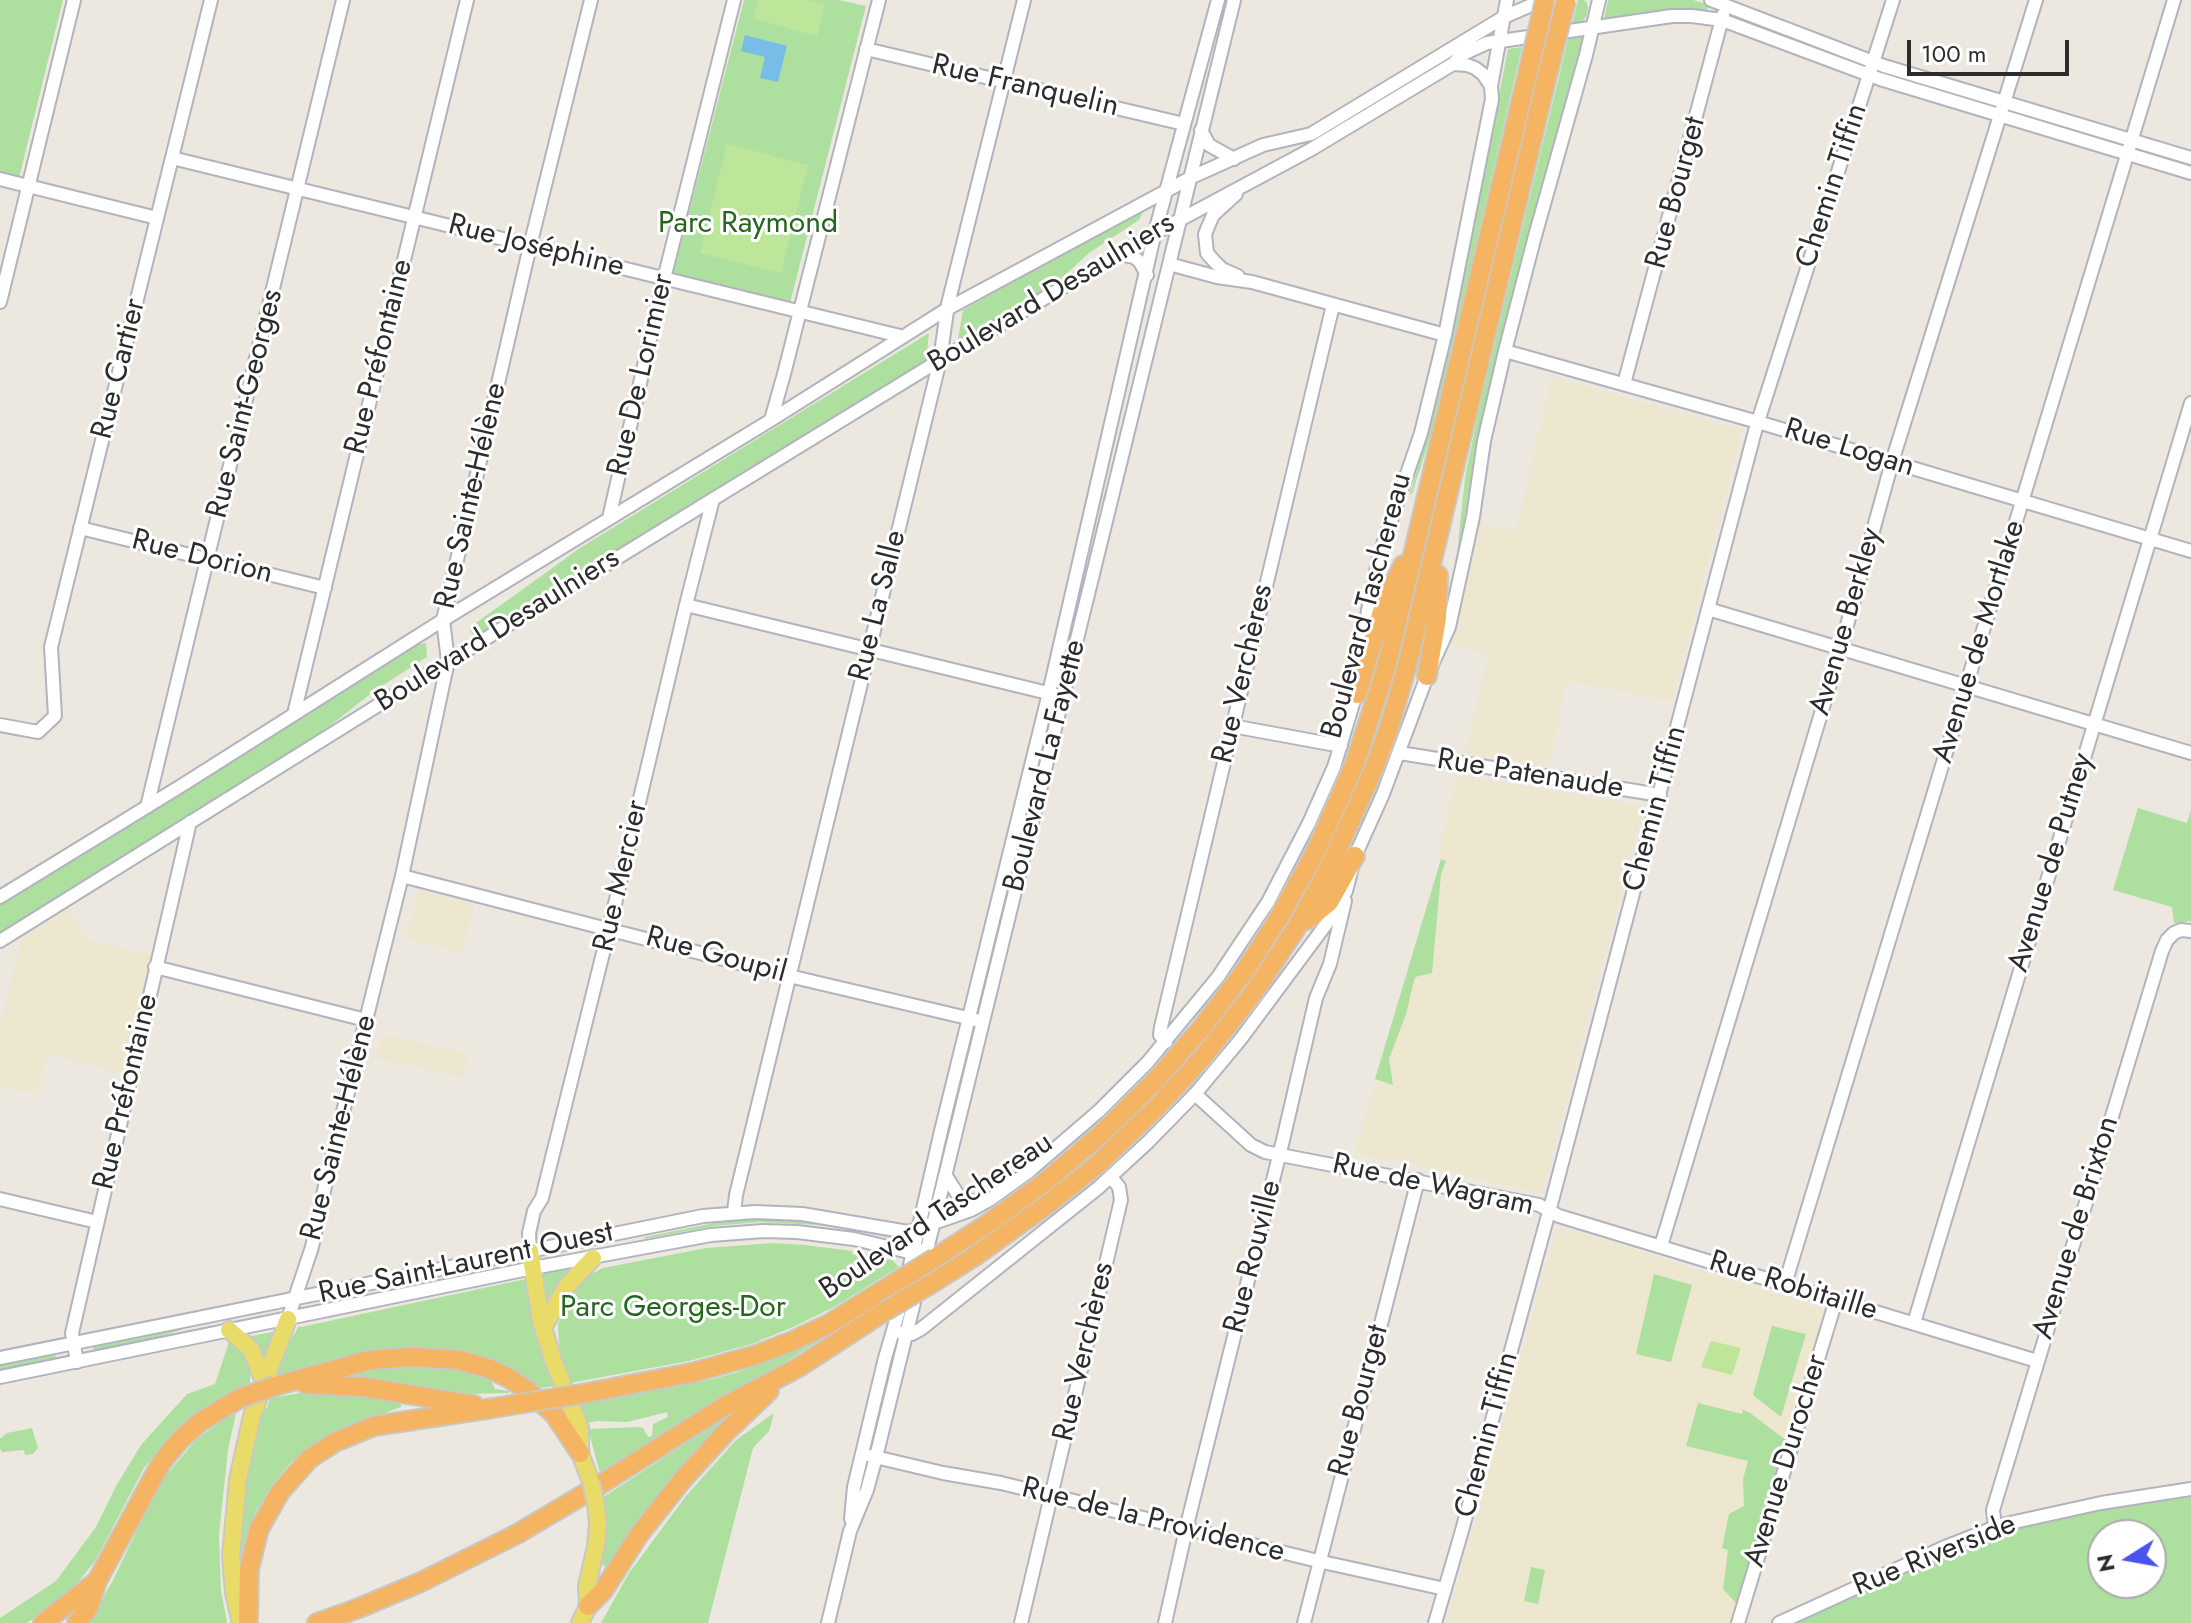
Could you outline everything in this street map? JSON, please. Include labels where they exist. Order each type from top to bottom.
[{"type":"highway","name":"Boulevard Taschereau","points":[[77,1623],[89,1607],[97,1581],[146,1486],[166,1456],[200,1422],[240,1398],[269,1384],[347,1385],[493,1408],[691,1373],[756,1355],[827,1325],[893,1284],[932,1251],[986,1225],[1045,1182],[1112,1124],[1183,1050],[1254,957],[1307,868],[1355,763],[1386,668],[1544,0]]},
{"type":"highway","name":"Boulevard Taschereau","points":[[317,1623],[421,1582],[509,1538],[723,1407],[799,1367],[975,1256],[1037,1213],[1132,1132],[1181,1082],[1225,1030],[1295,930],[1340,847],[1380,752],[1407,666],[1566,0]]},
{"type":"highway","points":[[1357,694],[1384,605],[1420,526]]},
{"type":"highway","points":[[1427,676],[1437,618],[1438,539]]},
{"type":"highway","points":[[1295,930],[1329,902],[1355,856]]},
{"type":"highway","points":[[269,1384],[381,1359],[424,1357],[459,1360],[490,1369],[527,1390],[554,1414],[580,1453]]},
{"type":"highway","points":[[584,1614],[603,1591],[638,1536],[702,1458],[754,1404],[799,1367]]},
{"type":"highway","points":[[248,1623],[249,1569],[259,1529],[280,1492],[309,1459],[335,1442],[374,1426],[493,1408]]},
{"type":"highway","points":[[43,1623],[97,1581]]},
{"type":"main road","points":[[543,1328],[566,1287],[593,1258]]},
{"type":"main road","points":[[531,1260],[543,1328],[580,1428],[580,1453],[596,1504],[598,1534],[584,1614]]},
{"type":"main road","points":[[241,1623],[232,1577],[232,1523],[241,1457],[252,1416],[269,1384],[288,1319]]},
{"type":"main road","points":[[229,1330],[251,1349],[269,1384]]},
{"type":"street","points":[[0,302],[74,0]]},
{"type":"street","name":"Rue Cartier","points":[[0,725],[38,732],[55,716],[51,647],[211,0]]},
{"type":"street","name":"Rue Saint-Georges","points":[[147,807],[343,0]]},
{"type":"street","name":"Rue Préfontaine","points":[[294,714],[467,0]]},
{"type":"street","name":"Rue Sainte-Hélène","points":[[288,1319],[312,1247],[402,876],[448,661],[443,620],[591,0]]},
{"type":"street","name":"Rue De Lorimier","points":[[609,518],[664,279],[734,0]]},
{"type":"street","points":[[771,420],[879,0]]},
{"type":"street","name":"Rue La Salle","points":[[734,1212],[940,360],[947,309],[1024,0]]},
{"type":"street","name":"Boulevard La Fayette","points":[[850,1531],[867,1490],[876,1457],[918,1230],[1049,693],[1155,232],[1218,0]]},
{"type":"street","name":"Boulevard La Fayette","points":[[828,1623],[850,1531],[854,1487],[862,1454],[900,1333],[932,1251],[934,1224],[1234,0]]},
{"type":"street","name":"Boulevard Taschereau","points":[[934,1224],[980,1205],[1027,1173],[1123,1089],[1166,1042],[1223,970],[1264,909],[1309,823],[1341,746],[1357,694],[1368,610],[1380,553],[1416,449],[1445,335],[1489,112],[1507,0]]},
{"type":"street","name":"Boulevard Desaulniers","points":[[0,897],[443,620],[771,420],[900,336],[1192,177],[1263,145],[1311,134],[1504,17],[1544,0]]},
{"type":"street","points":[[900,1333],[914,1334],[921,1329],[1111,1177],[1195,1094],[1253,1025],[1330,919],[1346,891],[1355,856],[1400,753],[1451,618],[1484,441],[1505,351],[1599,0]]},
{"type":"street","name":"Boulevard Desaulniers","points":[[1711,0],[1725,2],[1871,68]]},
{"type":"street","name":"Chemin Tiffin","points":[[1435,1623],[1550,1211],[1758,422],[1893,0]]},
{"type":"street","name":"Avenue Berkley","points":[[1661,1246],[1841,647],[1892,462],[2036,0]]},
{"type":"street","name":"Avenue de Mortlake","points":[[1785,1284],[2174,0]]},
{"type":"street","name":"Rue Bourget","points":[[1624,384],[1725,2]]},
{"type":"street","name":"Boulevard Desaulniers","points":[[1,944],[448,661],[940,360],[1155,232],[1310,150],[1479,46],[1672,16],[1722,20],[2003,108],[2191,158]]},
{"type":"street","name":"Rue Franquelin","points":[[866,49],[1184,124]]},
{"type":"street","points":[[1453,64],[1478,69],[1491,86]]},
{"type":"street","name":"Boulevard Desaulniers","points":[[2003,108],[2128,155],[2191,173]]},
{"type":"street","points":[[1201,130],[1209,145],[1234,159]]},
{"type":"street","name":"Rue Joséphine","points":[[172,158],[900,336]]},
{"type":"street","points":[[0,179],[157,218]]},
{"type":"street","points":[[1247,184],[1213,215],[1205,234],[1207,253],[1222,269],[1252,282],[1445,335]]},
{"type":"street","points":[[1118,254],[1134,257],[1147,275]]},
{"type":"street","points":[[1169,264],[1217,277],[1252,282]]},
{"type":"street","name":"Rue Verchères","points":[[1166,1042],[1160,1035],[1161,1027],[1333,305]]},
{"type":"street","name":"Rue Logan","points":[[1505,351],[1758,422],[2191,551]]},
{"type":"street","points":[[784,374],[787,389],[803,399]]},
{"type":"street","name":"Avenue de Putney","points":[[1914,1323],[2191,403]]},
{"type":"street","name":"Rue Mercier","points":[[531,1260],[528,1239],[534,1211],[542,1198],[713,499]]},
{"type":"street","name":"Rue Dorion","points":[[80,528],[325,588]]},
{"type":"street","points":[[686,605],[1064,697]]},
{"type":"street","points":[[1708,609],[2191,753]]},
{"type":"street","points":[[1232,726],[1341,746]]},
{"type":"street","name":"Rue Patenaude","points":[[1400,753],[1660,795]]},
{"type":"street","name":"Rue Préfontaine","points":[[77,1362],[72,1333],[190,822]]},
{"type":"street","name":"Rue Goupil","points":[[402,876],[789,976],[983,1022]]},
{"type":"street","name":"Rue Rouville","points":[[1165,1623],[1316,998],[1330,964],[1346,891]]},
{"type":"street","name":"Avenue de Brixton","points":[[1995,1527],[1993,1510],[2162,951],[2174,933],[2191,931]]},
{"type":"street","points":[[155,967],[366,1020]]},
{"type":"street","name":"Rue de Wagram","points":[[1195,1094],[1255,1147],[1539,1205],[1550,1211]]},
{"type":"street","points":[[946,1176],[958,1195],[980,1205]]},
{"type":"street","name":"Rue Verchères","points":[[1021,1623],[1121,1200],[1119,1187],[1111,1177]]},
{"type":"street","name":"Rue Bourget","points":[[1304,1623],[1418,1180]]},
{"type":"street","points":[[0,1199],[97,1222]]},
{"type":"street","name":"Rue Robitaille","points":[[1550,1211],[2037,1361]]},
{"type":"street","name":"Rue Saint-Laurent Ouest","points":[[0,1377],[288,1319],[681,1220],[734,1212],[802,1214],[902,1232],[934,1224]]},
{"type":"street","name":"Rue Saint-Laurent Ouest","points":[[0,1358],[296,1298],[531,1260],[593,1258],[699,1237],[763,1231],[814,1233],[913,1253]]},
{"type":"street","points":[[913,1253],[932,1251]]},
{"type":"street","name":"Avenue Durocher","points":[[1738,1623],[1836,1300]]},
{"type":"street","name":"Rue de la Providence","points":[[862,1454],[1051,1495],[1445,1589]]},
{"type":"street","name":"Rue Riverside","points":[[1779,1623],[1995,1527],[2101,1503],[2191,1489]]},
{"type":"shaded area","points":[[1552,377],[1742,430],[1672,701],[1567,681],[1549,766],[1465,753],[1488,655],[1450,645],[1479,523],[1515,532]]},
{"type":"shaded area","points":[[1457,775],[1644,806],[1542,1193],[1354,1153],[1441,860],[1437,858]]},
{"type":"shaded area","points":[[418,890],[474,904],[462,952],[406,938]]},
{"type":"shaded area","points":[[69,908],[87,940],[153,955],[123,1074],[48,1054],[37,1094],[0,1087],[0,1022],[21,939]]},
{"type":"shaded area","points":[[382,1034],[469,1054],[463,1078],[376,1058]]},
{"type":"shaded area","points":[[1564,1227],[1825,1310],[1730,1623],[1446,1623],[1556,1231]]},
{"type":"green space","points":[[0,0],[63,0],[18,182],[0,177]]},
{"type":"green space","name":"Parc Raymond","points":[[744,0],[839,0],[866,6],[790,303],[673,275]]},
{"type":"green space","points":[[758,0],[807,0],[825,5],[817,36],[753,19]]},
{"type":"green space","points":[[1578,0],[1587,3],[1586,17],[1582,22],[1572,24]]},
{"type":"green space","points":[[1608,0],[1693,0],[1706,4],[1708,8],[1706,11],[1657,11],[1604,19]]},
{"type":"green space","points":[[1583,37],[1491,381],[1457,554],[1465,477],[1481,400],[1568,39]]},
{"type":"green space","points":[[1522,47],[1434,425],[1410,494],[1460,296],[1508,49]]},
{"type":"green space","points":[[727,144],[808,165],[781,273],[700,253]]},
{"type":"green space","points":[[1145,208],[1139,220],[1089,253],[1062,278],[957,344],[963,310]]},
{"type":"green space","points":[[929,333],[926,363],[474,637],[469,628],[580,548]]},
{"type":"green space","points":[[426,643],[427,657],[377,689],[310,741],[0,935],[0,902],[417,645]]},
{"type":"green space","points":[[2138,808],[2187,823],[2191,810],[2191,921],[2174,923],[2172,907],[2113,890]]},
{"type":"green space","points":[[1441,859],[1446,861],[1441,874],[1432,973],[1415,977],[1406,1014],[1389,1059],[1393,1085],[1375,1079]]},
{"type":"green space","points":[[963,1065],[948,1146],[932,1208],[927,1207]]},
{"type":"green space","points":[[761,1218],[823,1223],[895,1239],[820,1225],[760,1222],[714,1226],[645,1239],[724,1221]]},
{"type":"green space","name":"Parc Georges-Dor","points":[[773,1243],[852,1251],[857,1255],[858,1252],[892,1260],[899,1267],[834,1307],[752,1344],[689,1361],[570,1383],[559,1349],[558,1324],[570,1292],[587,1276],[603,1268],[706,1248]]},
{"type":"green space","points":[[579,1266],[546,1310],[542,1274]]},
{"type":"green space","points":[[1654,1274],[1692,1285],[1671,1362],[1636,1354]]},
{"type":"green space","points":[[526,1279],[555,1386],[541,1388],[504,1366],[481,1357],[427,1348],[379,1351],[274,1375],[299,1326]]},
{"type":"green space","points":[[1772,1326],[1806,1334],[1781,1417],[1753,1395]]},
{"type":"green space","points":[[180,1327],[181,1330],[139,1343],[93,1350],[97,1344]]},
{"type":"green space","points":[[839,1328],[601,1477],[588,1429],[638,1427],[643,1428],[648,1437],[652,1436],[653,1424],[668,1417],[667,1412],[627,1422],[586,1423],[580,1404],[735,1373],[783,1355]]},
{"type":"green space","points":[[273,1332],[265,1362],[264,1362],[251,1336]]},
{"type":"green space","points":[[1711,1341],[1741,1348],[1732,1375],[1701,1367]]},
{"type":"green space","points":[[229,1342],[242,1350],[250,1362],[250,1383],[201,1409],[168,1438],[144,1468],[95,1561],[66,1597],[27,1623],[0,1623],[0,1618],[56,1581],[96,1527],[141,1445],[187,1394],[215,1384]]},
{"type":"green space","points":[[52,1354],[56,1356],[54,1361],[0,1372],[0,1365]]},
{"type":"green space","points":[[404,1365],[449,1367],[473,1372],[490,1378],[495,1389],[509,1393],[463,1394],[350,1377],[349,1373]]},
{"type":"green space","points":[[313,1391],[375,1397],[401,1403],[401,1407],[331,1433],[292,1461],[271,1486],[255,1513],[239,1569],[237,1515],[262,1409],[267,1408],[270,1398]]},
{"type":"green space","points":[[1698,1403],[1742,1414],[1743,1410],[1786,1440],[1736,1603],[1723,1589],[1728,1550],[1722,1548],[1729,1514],[1744,1506],[1743,1479],[1748,1461],[1686,1446]]},
{"type":"green space","points":[[774,1413],[769,1431],[753,1448],[708,1623],[601,1623],[629,1573],[686,1496],[736,1440]]},
{"type":"green space","points":[[236,1414],[228,1449],[219,1535],[221,1591],[227,1623],[88,1623],[167,1474],[195,1441],[223,1419]]},
{"type":"green space","points":[[726,1417],[644,1516],[607,1567],[602,1565],[607,1531],[605,1496]]},
{"type":"green space","points":[[32,1428],[38,1448],[33,1454],[25,1455],[24,1450],[2,1452],[0,1439],[7,1433]]},
{"type":"green space","points":[[2191,1496],[2191,1623],[1797,1623],[1965,1547],[1987,1541],[1987,1538],[2091,1512]]},
{"type":"green space","points":[[1531,1567],[1545,1570],[1538,1604],[1524,1601]]},
{"type":"water","points":[[745,35],[787,46],[778,82],[760,78],[765,57],[741,51]]}]
